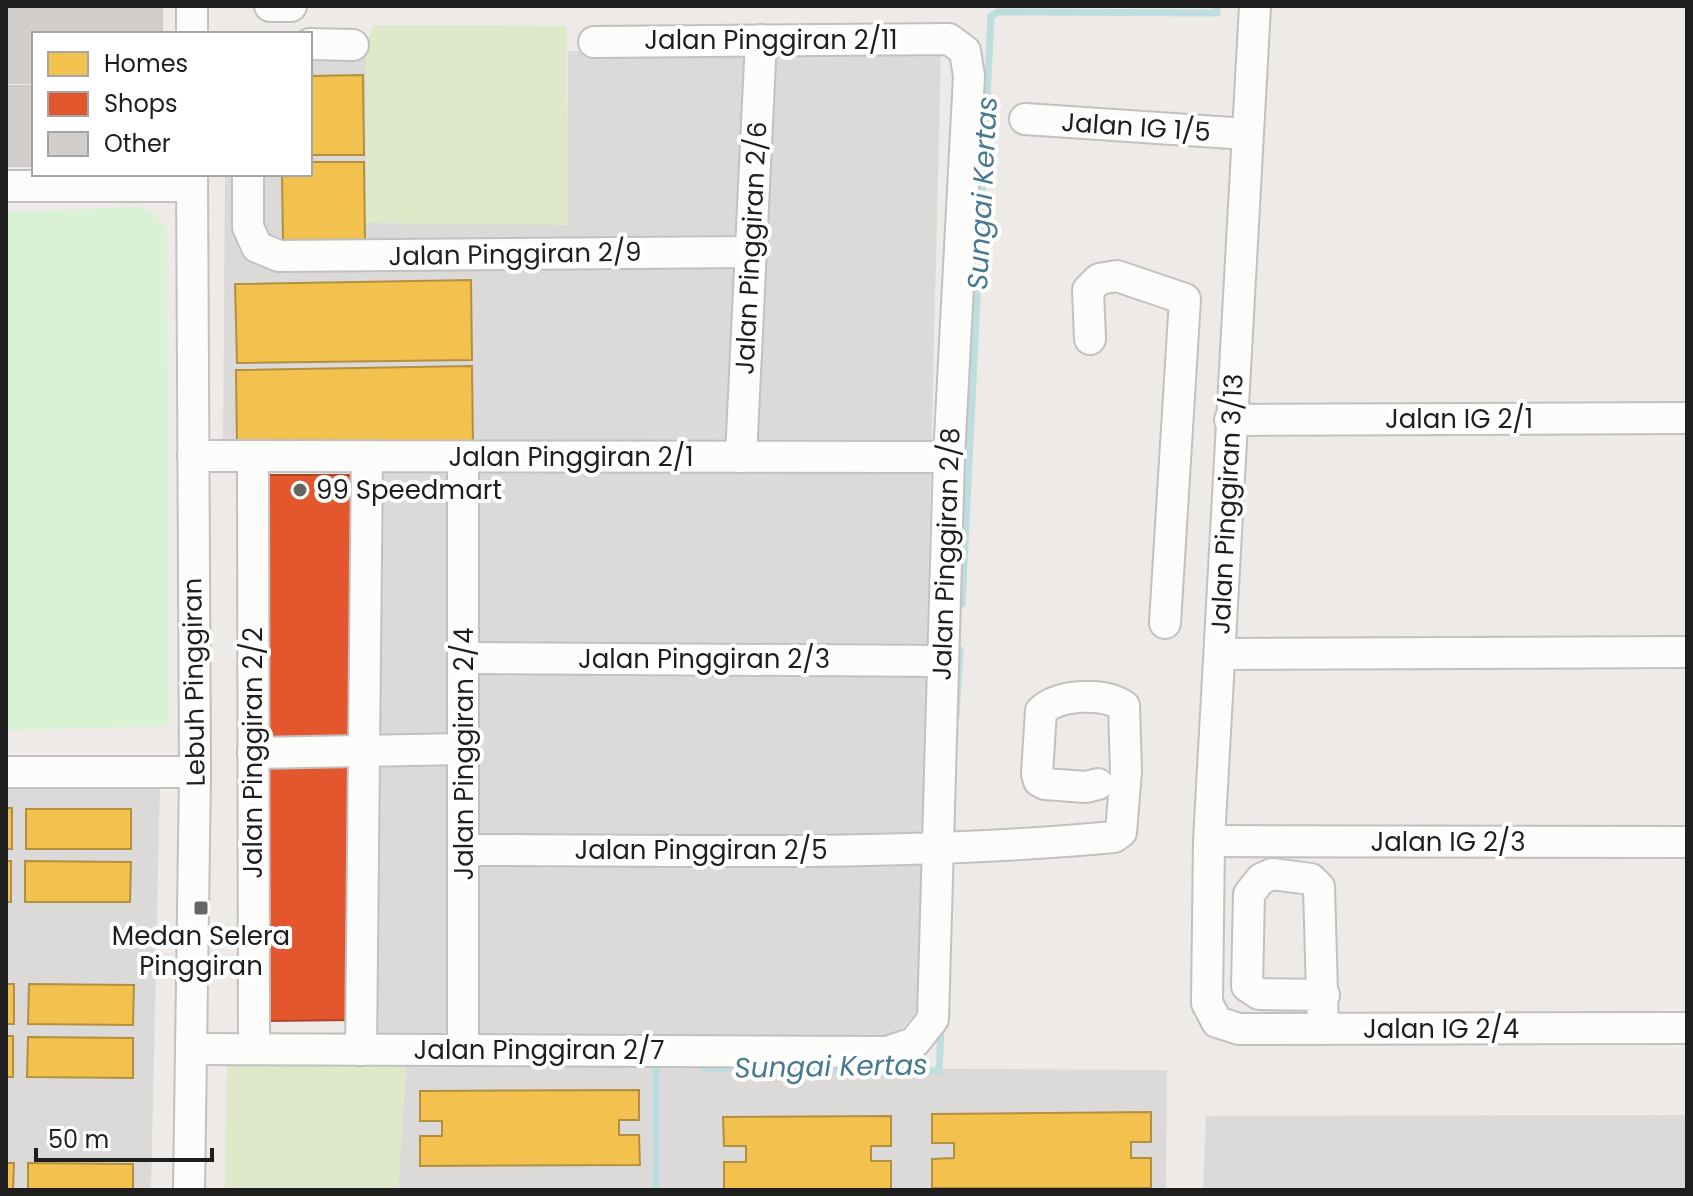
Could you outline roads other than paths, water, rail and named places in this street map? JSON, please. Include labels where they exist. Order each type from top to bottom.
[{"type":"street","points":[[192,6],[192,32]]},
{"type":"street","points":[[270,6],[291,6]]},
{"type":"street","name":"Jalan Pinggiran 3/13","points":[[1207,1003],[1209,841],[1255,6]]},
{"type":"street","name":"Jalan Pinggiran 2/11","points":[[594,42],[949,39]]},
{"type":"street","name":"Jalan Pinggiran 2/8","points":[[887,1052],[914,1043],[933,1019],[949,457],[969,76],[965,51],[949,39]]},
{"type":"street","name":"Jalan Pinggiran 2/6","points":[[741,457],[761,40]]},
{"type":"street","points":[[312,44],[353,45]]},
{"type":"street","name":"Jalan IG 1/5","points":[[1025,119],[1247,134]]},
{"type":"street","name":"Jalan Pinggiran 2/9","points":[[248,176],[248,227],[257,247],[279,256],[751,252]]},
{"type":"street","points":[[6,186],[192,180]]},
{"type":"street","name":"Lebuh Pinggiran","points":[[189,1190],[195,772],[192,180]]},
{"type":"street","points":[[1090,339],[1088,290],[1099,279],[1117,276],[1185,299],[1237,303]]},
{"type":"street","points":[[1165,623],[1185,299]]},
{"type":"street","name":"Jalan IG 2/1","points":[[1230,420],[1687,418]]},
{"type":"street","name":"Jalan Pinggiran 2/1","points":[[193,456],[949,457]]},
{"type":"street","name":"Jalan Pinggiran 2/2","points":[[253,457],[254,1049]]},
{"type":"street","points":[[361,1050],[367,457]]},
{"type":"street","name":"Jalan Pinggiran 2/4","points":[[463,457],[463,1050]]},
{"type":"street","points":[[1220,654],[1687,652]]},
{"type":"street","name":"Jalan Pinggiran 2/3","points":[[465,658],[943,661]]},
{"type":"street","name":"Jalan Pinggiran 2/5","points":[[464,850],[938,850],[1042,845],[1114,837],[1121,832],[1126,771],[1124,706],[1117,701],[1079,697],[1046,705],[1041,711],[1038,730],[1039,781],[1086,787],[1098,784]]},
{"type":"street","points":[[253,753],[464,749]]},
{"type":"street","points":[[6,772],[195,772]]},
{"type":"street","name":"Jalan IG 2/3","points":[[1209,841],[1687,842]]},
{"type":"street","points":[[1323,1029],[1324,995]]},
{"type":"street","name":"Jalan IG 2/4","points":[[1207,1003],[1217,1022],[1239,1029],[1687,1028]]},
{"type":"street","name":"Jalan Pinggiran 2/7","points":[[192,1049],[887,1052]]},
{"type":"waterway","name":"Sungai Kertas","points":[[962,604],[991,16],[998,12],[1217,13],[1217,6]]},
{"type":"waterway","points":[[956,716],[960,650]]},
{"type":"waterway","name":"Sungai Kertas","points":[[703,1068],[939,1071],[941,1028]]},
{"type":"waterway","name":"Sungai Kertas","points":[[656,1067],[656,1190]]},
{"type":"place","name":"99 Speedmart","points":[[300,490]]},
{"type":"place","name":"Medan Selera Pinggiran","points":[[201,908]]}]
